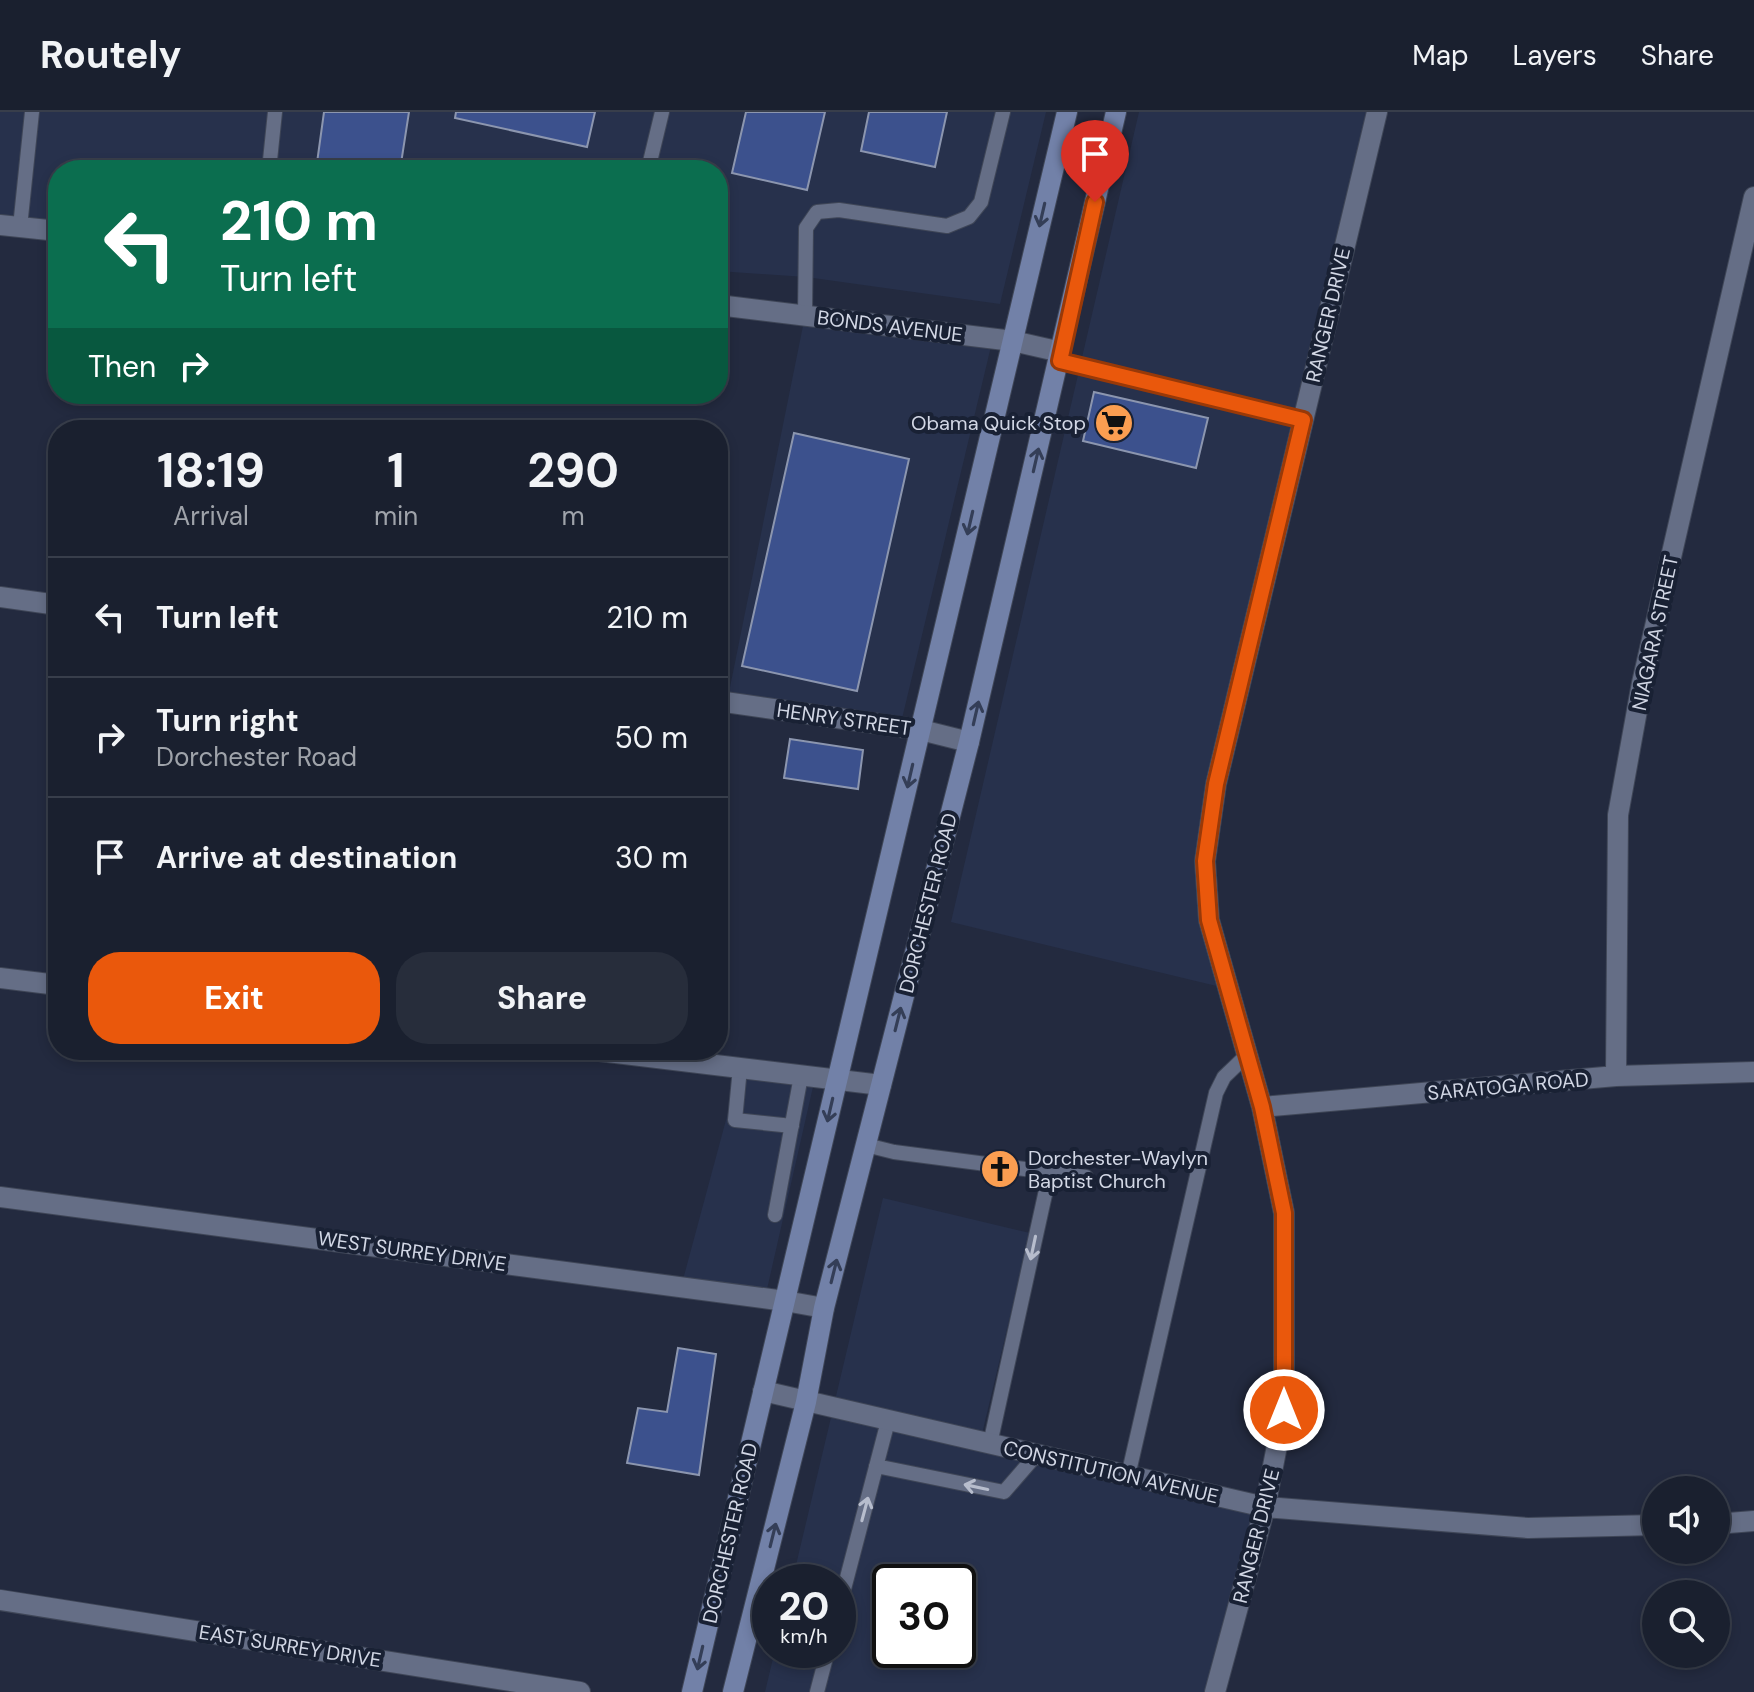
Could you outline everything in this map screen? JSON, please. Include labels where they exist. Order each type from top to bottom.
[{"type":"main road","name":"DORCHESTER ROAD","points":[[692,1692],[1067,112]]},
{"type":"main road","name":"DORCHESTER ROAD","points":[[733,1692],[806,1402],[824,1308],[969,742],[1116,112]]},
{"type":"street","name":"RANGER DRIVE","points":[[1215,1692],[1265,1507],[1284,1410],[1284,1213],[1262,1107],[1209,920],[1205,861],[1216,784],[1377,112]]},
{"type":"street","name":"NIAGARA STREET","points":[[1616,1076],[1618,815],[1642,683],[1754,197]]},
{"type":"street","points":[[10,226],[48,230]]},
{"type":"street","name":"BONDS AVENUE","points":[[728,306],[1013,341],[1060,357]]},
{"type":"street","points":[[0,597],[48,604]]},
{"type":"street","name":"HENRY STREET","points":[[728,702],[921,730],[969,742]]},
{"type":"street","points":[[0,978],[48,984]]},
{"type":"street","points":[[674,1060],[881,1085]]},
{"type":"street","name":"SARATOGA ROAD","points":[[1262,1107],[1616,1076],[1754,1072]]},
{"type":"street","name":"WEST SURREY DRIVE","points":[[0,1197],[824,1308]]},
{"type":"street","name":"CONSTITUTION AVENUE","points":[[763,1391],[1265,1507],[1528,1528],[1642,1525]]},
{"type":"street","points":[[1730,1523],[1754,1521]]},
{"type":"street","name":"EAST SURREY DRIVE","points":[[0,1600],[580,1692]]},
{"type":"lane","points":[[10,226],[32,112]]},
{"type":"lane","points":[[270,160],[275,112]]},
{"type":"lane","points":[[650,160],[662,112]]},
{"type":"lane","points":[[805,316],[806,228],[817,212],[839,210],[947,226],[969,217],[981,202],[1003,112]]},
{"type":"lane","points":[[1060,357],[1303,420]]},
{"type":"lane","points":[[1128,1476],[1216,1093],[1224,1077],[1247,1055]]},
{"type":"lane","points":[[740,1068],[735,1120],[792,1126]]},
{"type":"lane","points":[[775,1215],[801,1076]]},
{"type":"lane","points":[[866,1145],[894,1152],[1086,1177]]},
{"type":"lane","points":[[990,1444],[1050,1172]]},
{"type":"lane","points":[[850,1564],[888,1421]]},
{"type":"lane","points":[[876,1466],[1004,1492],[1037,1454]]},
{"type":"lane","points":[[817,1692],[823,1668]]},
{"type":"shaded area","points":[[0,112],[1046,112],[1000,304],[806,277],[728,272],[728,160],[48,160],[48,230],[0,225]]},
{"type":"shaded area","points":[[1139,112],[1377,112],[1205,861],[1229,989],[951,922]]},
{"type":"shaded area","points":[[805,316],[993,338],[900,727],[728,702]]},
{"type":"shaded area","points":[[740,1068],[815,1078],[765,1298],[681,1287]]},
{"type":"shaded area","points":[[883,1198],[1030,1233],[980,1442],[1265,1507],[1218,1692],[765,1692],[771,1668],[856,1668],[856,1564],[796,1564]]},
{"type":"building","points":[[324,112],[409,112],[402,160],[317,160]]},
{"type":"building","points":[[456,112],[595,112],[587,147],[455,118]]},
{"type":"building","points":[[746,112],[825,112],[807,190],[732,173]]},
{"type":"building","points":[[869,112],[947,112],[935,167],[861,151]]},
{"type":"building","points":[[1094,392],[1208,418],[1196,468],[1083,441]]},
{"type":"building","points":[[794,433],[909,459],[857,691],[742,666]]},
{"type":"building","points":[[790,739],[863,750],[858,789],[784,778]]},
{"type":"building","points":[[678,1348],[716,1354],[699,1475],[627,1463],[638,1408],[667,1412]]},
{"type":"place","name":"Obama Quick Stop","points":[[1114,423]]},
{"type":"place","name":"Dorchester-Waylyn Baptist Church","points":[[1000,1169]]},
{"type":"route","points":[[1095,202],[1060,361],[1303,420],[1216,784],[1205,861],[1209,920],[1262,1107],[1284,1213],[1284,1410]]}]
